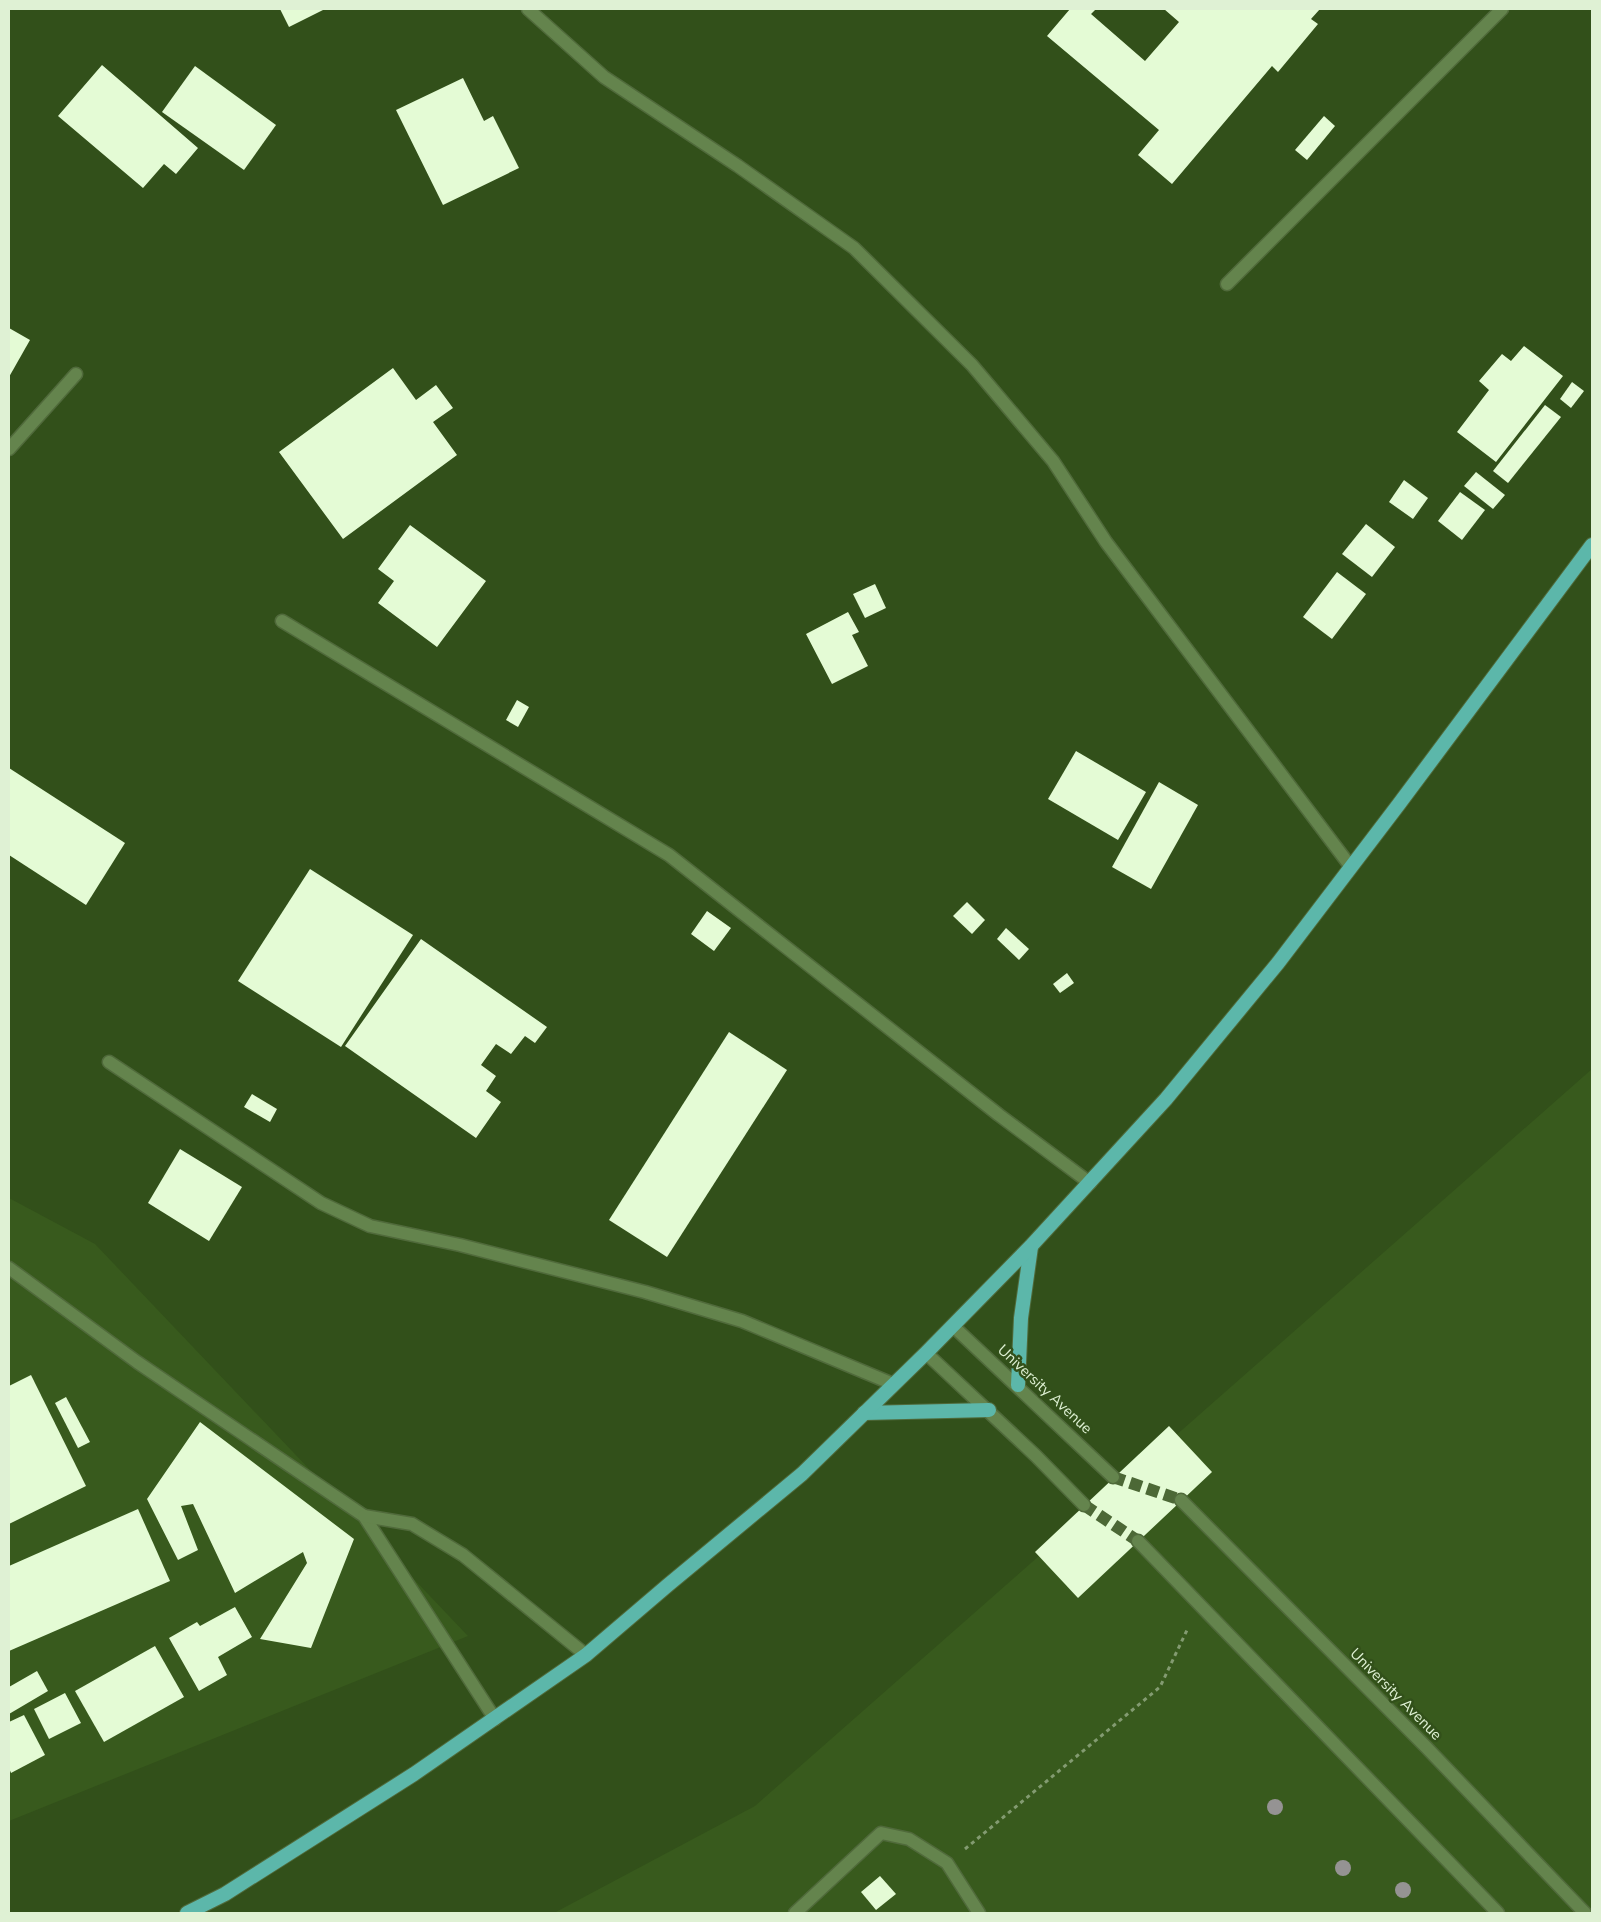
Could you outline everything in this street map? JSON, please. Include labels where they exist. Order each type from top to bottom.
[{"type":"highway","points":[[187,1913],[224,1894],[414,1774],[586,1655],[802,1474],[926,1353],[1031,1246],[1172,1092],[1278,963],[1592,545]]},
{"type":"highway","points":[[1018,1385],[1021,1318],[1031,1246]]},
{"type":"highway","points":[[864,1413],[989,1410]]},
{"type":"street","points":[[528,9],[604,77],[738,166],[854,248],[972,365],[1054,461],[1106,542],[1350,867]]},
{"type":"street","points":[[1227,284],[1502,9]]},
{"type":"street","points":[[9,449],[76,374]]},
{"type":"street","points":[[282,620],[668,855],[999,1115],[1090,1183]]},
{"type":"street","points":[[109,1062],[322,1203],[370,1226],[460,1245],[645,1292],[742,1321],[894,1384]]},
{"type":"street","points":[[9,1268],[137,1362],[364,1516],[495,1719]]},
{"type":"street","name":"University Avenue","points":[[953,1326],[1018,1385],[1113,1477]]},
{"type":"street","points":[[926,1353],[989,1410],[1084,1505]]},
{"type":"street","name":"University Avenue","points":[[1181,1500],[1426,1747],[1585,1913]]},
{"type":"street","points":[[364,1516],[412,1524],[463,1555],[586,1655]]},
{"type":"street","points":[[1138,1541],[1498,1913]]},
{"type":"street","points":[[795,1913],[881,1833],[909,1839],[947,1864],[979,1913]]},
{"type":"path","points":[[947,1864],[1160,1687],[1199,1605]]},
{"type":"shaded area","points":[[1592,1069],[1592,1913],[554,1913],[755,1806]]},
{"type":"shaded area","points":[[9,1198],[95,1244],[468,1636],[9,1821]]},
{"type":"building","points":[[280,9],[325,9],[289,27]]},
{"type":"building","points":[[1070,9],[1096,9],[1091,14],[1145,61],[1179,22],[1164,9],[1320,9],[1311,19],[1318,24],[1278,72],[1272,66],[1172,184],[1138,155],[1159,130],[1047,36]]},
{"type":"building","points":[[102,65],[198,148],[176,174],[164,164],[143,188],[58,116]]},
{"type":"building","points":[[195,66],[276,125],[244,170],[162,112]]},
{"type":"building","points":[[463,78],[484,121],[493,116],[519,168],[443,205],[396,110]]},
{"type":"building","points":[[1324,116],[1335,126],[1307,160],[1295,150]]},
{"type":"building","points":[[9,328],[30,340],[9,377]]},
{"type":"building","points":[[1524,346],[1563,376],[1496,462],[1457,432],[1489,390],[1479,381],[1502,354],[1511,361]]},
{"type":"building","points":[[393,368],[416,400],[436,385],[453,408],[433,422],[457,455],[343,539],[279,452]]},
{"type":"building","points":[[1572,382],[1584,391],[1571,408],[1560,399]]},
{"type":"building","points":[[1545,405],[1561,417],[1508,483],[1493,471]]},
{"type":"building","points":[[1476,472],[1505,495],[1493,509],[1464,486]]},
{"type":"building","points":[[1404,480],[1428,498],[1413,519],[1389,502]]},
{"type":"building","points":[[1460,492],[1485,510],[1462,540],[1438,521]]},
{"type":"building","points":[[1366,524],[1395,547],[1372,577],[1342,554]]},
{"type":"building","points":[[410,525],[486,581],[437,647],[378,603],[394,581],[378,569]]},
{"type":"building","points":[[1337,572],[1366,594],[1332,639],[1303,617]]},
{"type":"building","points":[[875,584],[886,608],[865,618],[853,594]]},
{"type":"building","points":[[848,612],[859,632],[852,635],[868,666],[832,684],[806,634]]},
{"type":"building","points":[[517,700],[529,707],[518,727],[506,720]]},
{"type":"building","points":[[1076,751],[1146,792],[1118,840],[1048,799]]},
{"type":"building","points":[[9,768],[125,843],[86,905],[9,855]]},
{"type":"building","points":[[1159,782],[1198,805],[1151,889],[1112,867]]},
{"type":"building","points":[[310,869],[413,935],[341,1047],[238,981]]},
{"type":"building","points":[[967,902],[985,920],[972,934],[953,916]]},
{"type":"building","points":[[707,911],[731,928],[714,951],[691,934]]},
{"type":"building","points":[[1006,928],[1029,949],[1019,960],[997,939]]},
{"type":"building","points":[[421,939],[547,1027],[535,1043],[525,1036],[511,1054],[496,1044],[481,1065],[496,1076],[486,1091],[501,1102],[476,1138],[345,1046]]},
{"type":"building","points":[[1067,973],[1074,983],[1060,993],[1053,984]]},
{"type":"building","points":[[729,1032],[787,1070],[667,1257],[609,1220]]},
{"type":"building","points":[[252,1094],[277,1109],[270,1122],[244,1107]]},
{"type":"building","points":[[180,1149],[242,1187],[209,1241],[148,1203]]},
{"type":"building","points":[[31,1375],[86,1486],[9,1524],[9,1386]]},
{"type":"building","points":[[66,1397],[90,1442],[78,1448],[55,1403]]},
{"type":"building","points":[[200,1422],[354,1539],[311,1648],[260,1639],[307,1563],[303,1552],[235,1593],[193,1504],[181,1506],[198,1550],[178,1560],[147,1499]]},
{"type":"building","points":[[1169,1426],[1212,1472],[1078,1598],[1035,1552]]},
{"type":"building","points":[[138,1509],[170,1581],[9,1651],[9,1566]]},
{"type":"building","points":[[235,1607],[252,1637],[218,1657],[227,1675],[199,1691],[169,1638],[197,1622],[200,1626]]},
{"type":"building","points":[[155,1646],[184,1697],[104,1742],[75,1691]]},
{"type":"building","points":[[37,1671],[48,1691],[9,1714],[9,1687]]},
{"type":"building","points":[[65,1693],[81,1723],[49,1739],[34,1709]]},
{"type":"building","points":[[24,1715],[45,1755],[11,1773],[9,1768],[9,1722]]},
{"type":"building","points":[[880,1876],[896,1894],[876,1910],[861,1892]]},
{"type":"tunnel","points":[[1113,1477],[1181,1500]]},
{"type":"tunnel","points":[[1084,1505],[1138,1541]]}]
